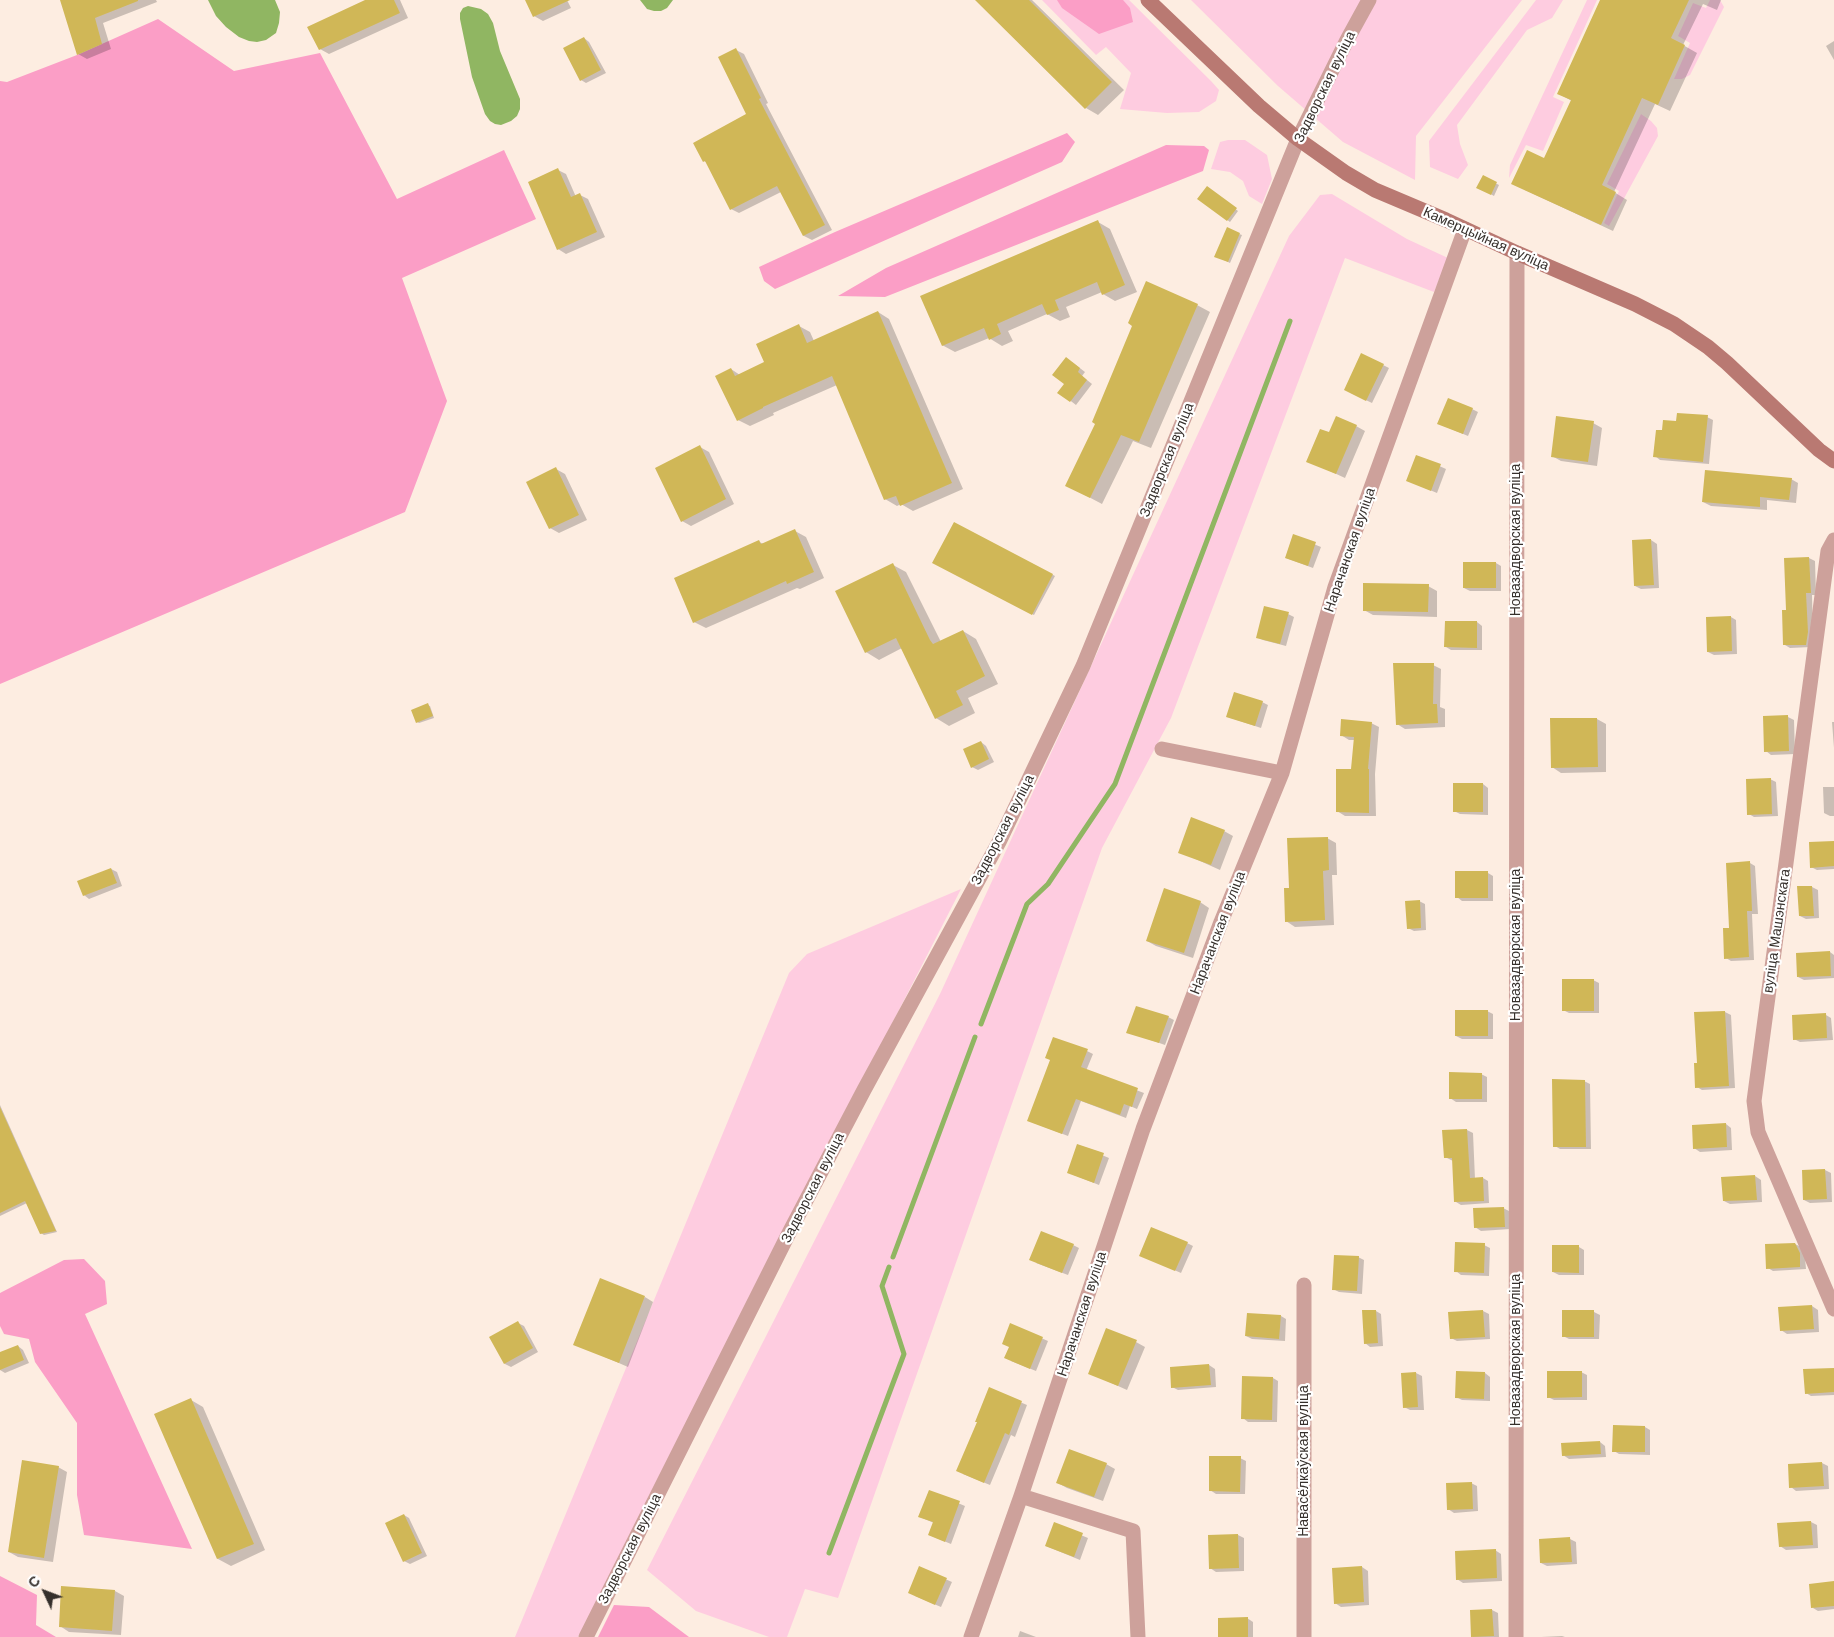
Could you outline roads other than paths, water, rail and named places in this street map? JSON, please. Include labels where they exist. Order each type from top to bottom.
[{"type":"main road","name":"Камерцыйная вуліца","points":[[1148,0],[1259,106],[1298,139],[1346,172],[1375,190],[1658,315],[1690,335],[1727,363],[1819,450],[1834,461]]},
{"type":"street","name":"Задворская вуліца","points":[[586,1637],[790,1231],[864,1090],[999,842],[1074,683],[1298,139],[1369,0]]},
{"type":"street","name":"Нарачанская вуліца","points":[[971,1637],[1021,1496],[1143,1129],[1221,922],[1282,773],[1335,587],[1465,229]]},
{"type":"street","name":"Новазадворская вуліца","points":[[1516,253],[1516,1637]]},
{"type":"street","name":"вуліца Машэнскага","points":[[1834,540],[1828,551],[1754,1102],[1758,1132],[1834,1309]]},
{"type":"street","points":[[1162,749],[1282,773]]},
{"type":"street","name":"Навасёлкаўская вуліца","points":[[1304,1285],[1304,1637]]},
{"type":"street","points":[[1021,1496],[1133,1532],[1138,1637]]},
{"type":"waterway","points":[[981,1024],[1027,904],[1048,884],[1115,784],[1290,321]]},
{"type":"waterway","points":[[893,1257],[975,1037]]},
{"type":"waterway","points":[[829,1553],[904,1354],[882,1286],[889,1267]]}]
